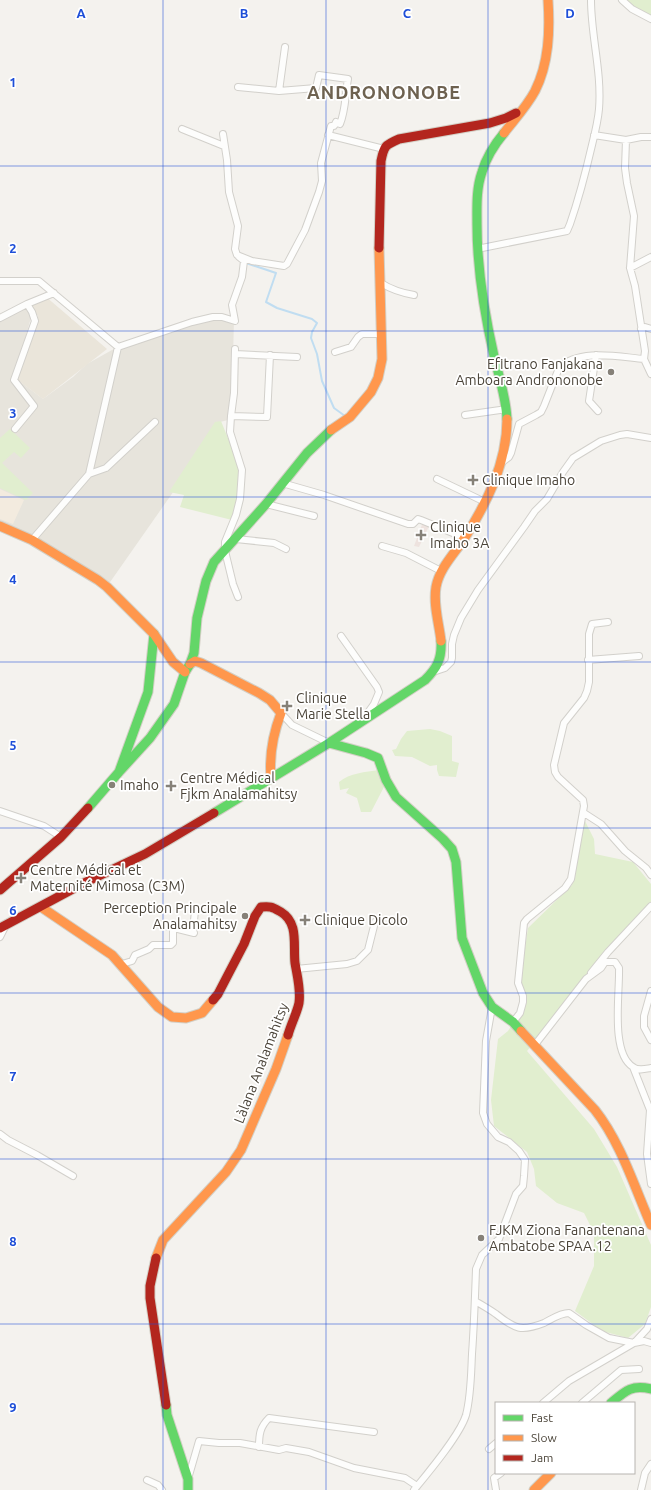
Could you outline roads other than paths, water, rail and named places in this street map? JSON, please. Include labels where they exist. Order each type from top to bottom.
[{"type":"main road","points":[[3,927],[84,883],[145,854],[329,743],[425,680],[438,664],[442,645],[435,604],[436,588],[441,571],[465,538],[492,488],[500,463],[507,425],[507,409],[486,320],[477,250],[478,190],[481,174],[499,137],[528,102],[537,86],[547,53],[550,19],[548,0]]},
{"type":"main road","points":[[0,890],[61,836],[134,757],[168,714],[174,704],[185,672],[194,653],[197,618],[206,581],[214,562],[236,539],[316,444],[335,427],[350,417],[371,392],[380,371],[382,359],[379,228],[381,161],[384,149],[388,144],[399,139],[490,123],[506,118],[522,109]]},
{"type":"main road","points":[[0,526],[32,540],[107,587],[154,634],[173,662],[185,672]]},
{"type":"main road","points":[[119,772],[148,692],[154,634]]},
{"type":"main road","points":[[190,664],[195,661],[201,663],[259,693],[270,700],[281,713],[276,726],[270,754],[269,764],[271,778]]},
{"type":"main road","points":[[329,743],[341,748],[370,754],[378,758],[386,780],[396,797],[444,839],[452,849],[456,862],[462,938],[483,993],[492,1007],[514,1022],[534,1046],[606,1124],[651,1225]]},
{"type":"main road","name":"Làlana Analamahitsy","points":[[41,907],[112,954],[158,1007],[172,1017],[186,1018],[202,1012],[218,994],[244,944],[258,910],[261,907],[270,906],[285,915],[290,920],[294,928],[299,1002],[276,1069],[254,1124],[241,1150],[226,1172],[163,1240],[156,1257],[150,1286],[150,1298],[167,1415],[188,1479],[188,1490]]},
{"type":"main road","points":[[612,1402],[627,1390],[641,1386],[651,1389]]},
{"type":"main road","points":[[534,1490],[550,1474]]},
{"type":"street","points":[[477,250],[567,231],[577,204],[599,108],[599,71],[591,13],[591,0]]},
{"type":"street","points":[[622,0],[632,9],[651,19]]},
{"type":"street","points":[[279,91],[285,48]]},
{"type":"street","points":[[237,255],[252,261],[284,266],[286,264],[305,230],[319,192],[322,181],[322,163],[328,135],[331,126],[334,126],[336,122],[340,124],[344,114],[345,93],[348,80],[319,75],[316,88],[279,91],[238,87]]},
{"type":"street","points":[[182,128],[224,146]]},
{"type":"street","points":[[118,347],[185,324],[213,317],[222,317],[235,321],[232,305],[242,277],[244,261],[237,255],[235,249],[238,226],[229,192],[227,160],[223,134]]},
{"type":"street","points":[[328,135],[384,149]]},
{"type":"street","points":[[594,135],[626,140],[651,137]]},
{"type":"street","points":[[626,140],[625,168],[634,216],[630,268],[635,286],[645,351],[644,359],[651,374]]},
{"type":"street","points":[[630,268],[651,256]]},
{"type":"street","points":[[0,281],[39,281],[118,347]]},
{"type":"street","points":[[381,283],[401,293],[414,295]]},
{"type":"street","points":[[0,318],[27,304],[54,293]]},
{"type":"street","points":[[15,429],[34,406],[14,380],[35,321],[27,304]]},
{"type":"street","points":[[641,329],[645,327],[651,329]]},
{"type":"street","points":[[335,352],[351,347],[362,334],[382,334]]},
{"type":"street","points":[[32,540],[89,474],[118,347]]},
{"type":"street","points":[[238,597],[233,584],[225,551],[225,542],[240,499],[242,470],[230,432],[234,393],[235,352],[297,357]]},
{"type":"street","points":[[500,463],[509,457],[511,453],[517,426],[536,415],[544,406],[559,368],[568,362],[589,354],[644,359]]},
{"type":"street","points":[[231,416],[267,417],[270,355]]},
{"type":"street","points":[[596,355],[589,401],[598,411]]},
{"type":"street","points":[[465,415],[507,409]]},
{"type":"street","points":[[89,474],[106,468],[155,422]]},
{"type":"street","points":[[433,672],[444,668],[451,662],[454,635],[461,618],[478,590],[524,527],[547,500],[573,458],[601,442],[620,435],[627,434],[651,438]]},
{"type":"street","points":[[437,479],[485,502]]},
{"type":"street","points":[[282,483],[324,495],[408,524],[413,524],[418,519],[465,538]]},
{"type":"street","points":[[266,504],[314,516]]},
{"type":"street","points":[[236,539],[274,543],[286,548]]},
{"type":"street","points":[[382,546],[406,553],[441,571]]},
{"type":"street","points":[[514,1022],[520,1013],[523,1002],[523,996],[518,983],[524,923],[568,885],[571,879],[584,812],[583,800],[558,777],[555,772],[554,764],[564,723],[584,698],[587,691],[589,682],[589,634],[592,624],[608,622]]},
{"type":"street","points":[[341,636],[379,692],[374,704],[362,720]]},
{"type":"street","points":[[588,660],[639,656]]},
{"type":"street","points":[[281,713],[292,725],[329,743]]},
{"type":"street","points":[[0,811],[44,826],[61,836]]},
{"type":"street","points":[[584,812],[601,824],[626,851],[646,868],[651,875]]},
{"type":"street","points":[[534,1046],[608,952],[651,906]]},
{"type":"street","points":[[158,924],[194,933],[195,911]]},
{"type":"street","points":[[296,969],[347,964],[357,961],[368,950],[375,922]]},
{"type":"street","points":[[0,938],[3,927]]},
{"type":"street","points":[[122,964],[132,961],[135,955],[149,949],[153,945],[171,945],[173,928]]},
{"type":"street","points":[[586,979],[601,968],[605,962],[615,962],[618,965],[620,972],[618,1024],[619,1041],[625,1056],[633,1068],[650,1110],[647,1154],[651,1184]]},
{"type":"street","points":[[651,991],[644,1016],[644,1027],[651,1040]]},
{"type":"street","points":[[188,1479],[199,1441],[240,1443],[279,1450],[286,1448],[309,1452],[354,1468],[405,1478],[415,1488],[456,1434],[466,1415],[470,1386],[476,1269],[482,1255],[499,1238],[516,1194],[523,1186],[524,1176],[525,1160],[519,1151],[509,1142],[498,1137],[487,1124],[483,1113],[486,1041],[492,1007]]},
{"type":"street","points":[[633,1068],[643,1070],[651,1068]]},
{"type":"street","points":[[0,1134],[8,1140],[37,1154],[73,1176]]},
{"type":"street","points":[[475,1301],[507,1324],[515,1327],[525,1328],[544,1323],[561,1314],[569,1313],[609,1338],[634,1343],[644,1341],[651,1343]]},
{"type":"street","points":[[544,1402],[570,1381],[634,1343],[647,1329],[651,1319]]},
{"type":"street","points":[[583,1402],[621,1370],[639,1369]]},
{"type":"street","points":[[259,1447],[259,1435],[263,1424],[269,1418],[374,1432]]},
{"type":"street","points":[[489,1450],[495,1444]]},
{"type":"street","points":[[641,1490],[645,1473],[651,1464]]},
{"type":"street","points":[[496,1490],[494,1478],[500,1474]]},
{"type":"street","points":[[147,1480],[158,1485],[162,1490]]},
{"type":"waterway","points":[[246,263],[276,273],[266,302],[277,308],[312,319],[317,323],[312,332],[311,338],[317,354],[322,381],[334,408],[345,416]]},
{"type":"place","name":"Efitrano Fanjakana Amboara Andrononobe","points":[[611,372]]},
{"type":"place","name":"Clinique Imaho","points":[[473,480]]},
{"type":"place","name":"Clinique Imaho 3A","points":[[421,535]]},
{"type":"place","name":"Clinique Marie Stella","points":[[287,706]]},
{"type":"place","name":"Imaho","points":[[112,785]]},
{"type":"place","name":"Centre Médical Fjkm Analamahitsy","points":[[171,786]]},
{"type":"place","name":"Centre Médical et Maternité Mimosa (C3M)","points":[[21,878]]},
{"type":"place","name":"Perception Principale Analamahitsy","points":[[245,916]]},
{"type":"place","name":"Clinique Dicolo","points":[[305,920]]},
{"type":"place","name":"FJKM Ziona Fanantenana Ambatobe SPAA.12","points":[[481,1238]]},
{"type":"district","name":"ANDRONONOBE","points":[[384,93]]}]
